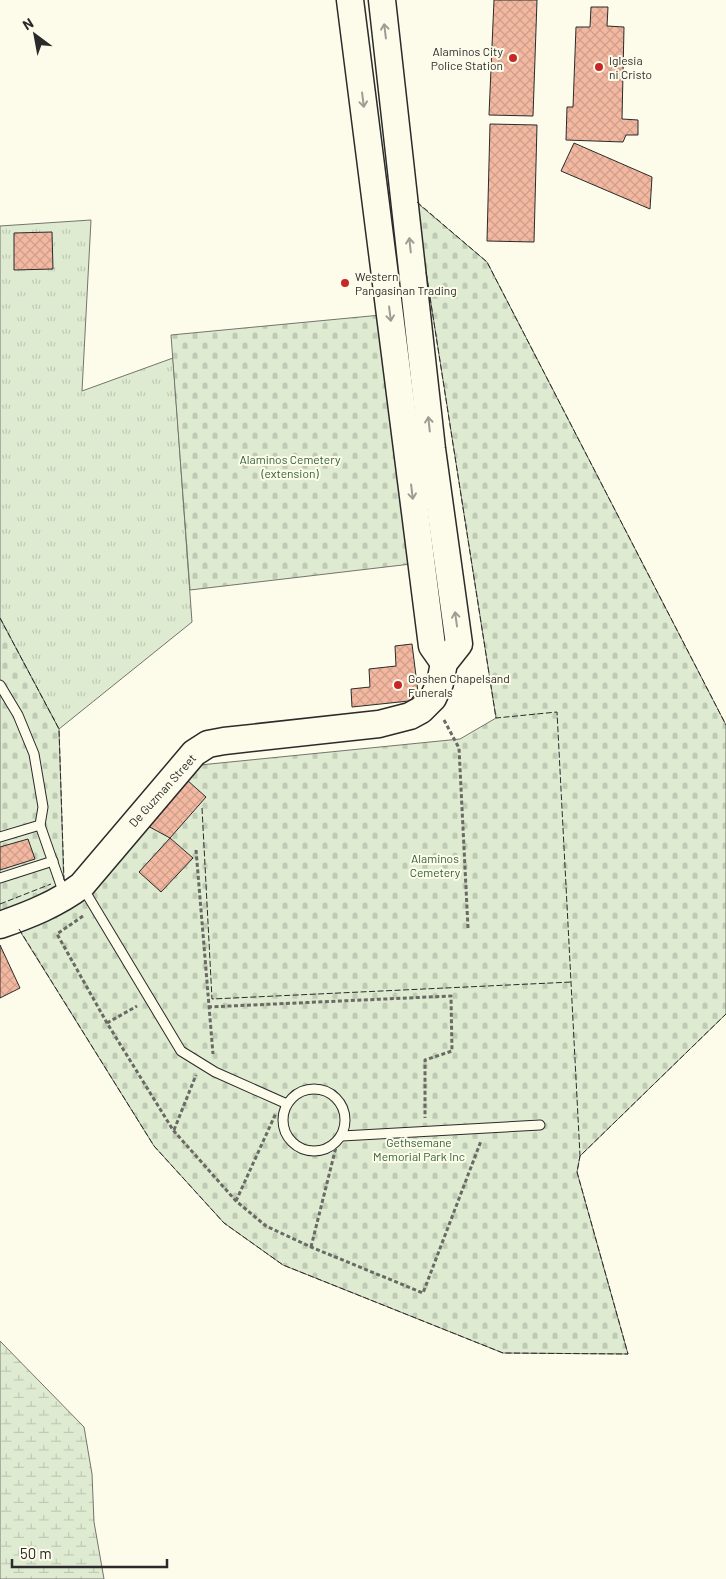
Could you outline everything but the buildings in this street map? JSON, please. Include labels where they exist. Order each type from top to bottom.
[{"type":"street","points":[[350,0],[375,190],[419,450],[459,644],[438,654],[440,683],[433,698]]},
{"type":"street","points":[[382,0],[404,186],[419,450]]},
{"type":"street","points":[[359,70],[390,65]]},
{"type":"street","points":[[375,190],[404,186]]},
{"type":"street","name":"De Guzman Street","points":[[0,925],[34,913],[74,892],[194,753],[208,744],[379,724],[410,716],[421,710],[433,698]]},
{"type":"lane","points":[[0,685],[18,715],[34,754],[43,807],[40,825],[53,861],[74,892],[96,908],[182,1051],[215,1072],[284,1103]]},
{"type":"lane","points":[[0,837],[40,825]]},
{"type":"lane","points":[[0,878],[53,861]]},
{"type":"lane","points":[[340,1139],[346,1124],[345,1113],[338,1099],[325,1090],[310,1088],[296,1094],[284,1103],[282,1120],[286,1135],[296,1146],[310,1151],[324,1149],[340,1139],[425,1131],[540,1125]]},
{"type":"path","points":[[433,698],[458,748],[468,928]]},
{"type":"path","points":[[196,850],[215,1072]]},
{"type":"path","points":[[96,908],[57,934],[107,1023],[173,1130],[236,1201],[266,1226],[311,1247],[423,1293],[486,1128]]},
{"type":"path","points":[[208,1006],[450,996],[452,1051],[425,1060],[425,1131]]},
{"type":"path","points":[[107,1023],[151,997]]},
{"type":"path","points":[[173,1130],[200,1064]]},
{"type":"path","points":[[236,1201],[284,1103]]},
{"type":"path","points":[[311,1247],[340,1139]]},
{"type":"green space","points":[[415,201],[487,262],[726,725],[726,1014],[580,1156],[577,1172],[628,1354],[503,1353],[283,1265],[224,1223],[154,1146],[18,928],[200,765],[460,739],[496,718]]},
{"type":"green space","points":[[91,220],[82,391],[173,358],[192,622],[59,729],[0,618],[0,226]]},
{"type":"green space","name":"Alaminos Cemetery (extension)","points":[[381,315],[411,564],[190,590],[171,335]]},
{"type":"green space","points":[[0,618],[59,729],[64,887],[0,913]]},
{"type":"green space","points":[[0,1341],[84,1427],[92,1474],[94,1522],[104,1579],[0,1579]]},
{"type":"fence","points":[[417,202],[487,262],[726,725]]},
{"type":"fence","points":[[426,272],[496,718],[557,712],[580,1156],[726,1014]]},
{"type":"fence","points":[[0,618],[59,729],[64,880]]},
{"type":"fence","points":[[202,808],[212,999],[572,982]]},
{"type":"fence","points":[[0,904],[51,884]]},
{"type":"fence","points":[[19,929],[154,1146],[224,1223],[283,1265],[503,1353],[628,1354],[577,1172],[580,1156]]},
{"type":"place","name":"Alaminos City Police Station","points":[[513,58]]},
{"type":"place","name":"Iglesia ni Cristo","points":[[599,67]]},
{"type":"place","name":"Western Pangasinan Trading","points":[[345,283]]},
{"type":"place","name":"Goshen Chapelsand Funerals","points":[[398,685]]},
{"type":"park label","name":"Alaminos Cemetery","points":[[435,865]]},
{"type":"park label","name":"Gethsemane Memorial Park Inc","points":[[419,1149]]}]
